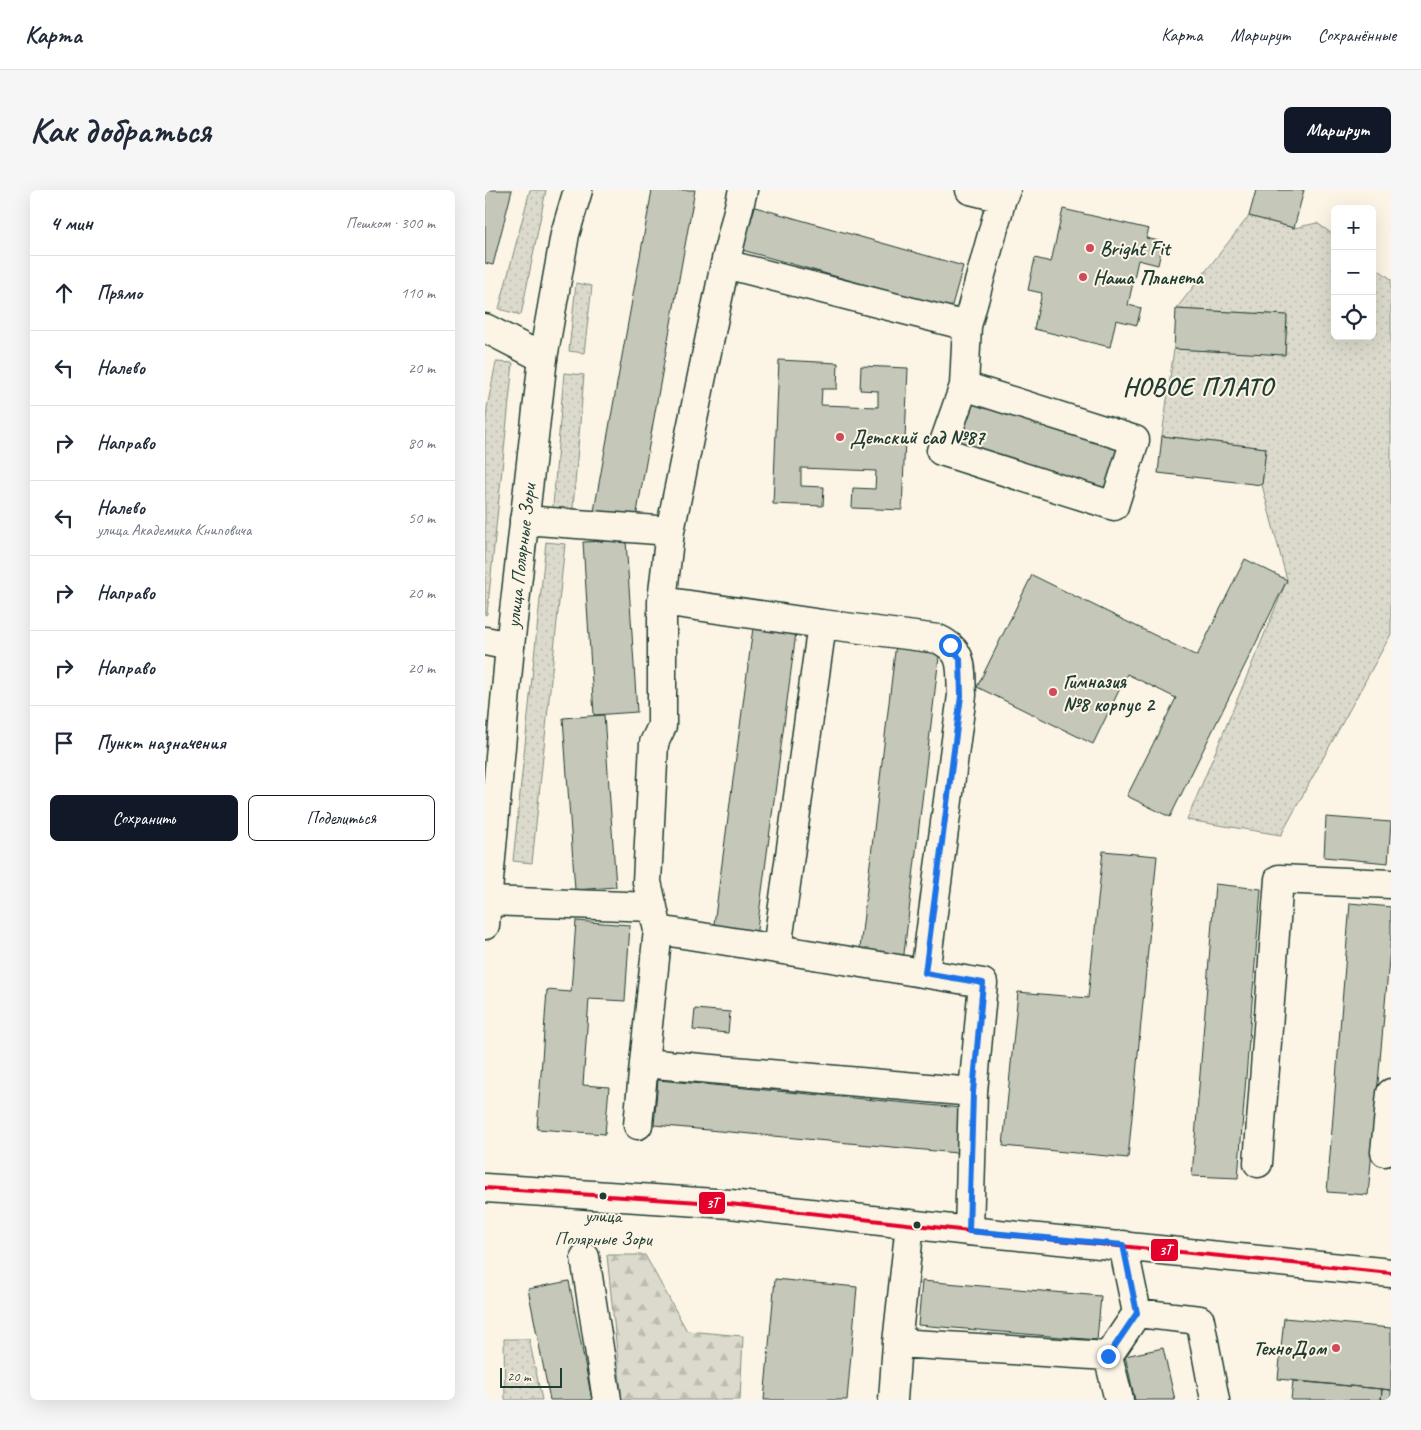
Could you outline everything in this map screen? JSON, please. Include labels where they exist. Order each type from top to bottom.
[{"type":"main road","name":"улица Полярные Зори","points":[[487,895],[498,644],[524,520],[543,358],[565,234],[577,190]]},
{"type":"main road","points":[[638,1125],[656,919],[647,882],[654,743],[662,726],[662,601],[670,530],[725,264],[743,190]]},
{"type":"main road","points":[[964,386],[1135,440],[1113,506],[941,451],[964,386],[967,326],[1004,194],[970,190]]},
{"type":"main road","points":[[725,264],[967,326]]},
{"type":"main road","points":[[485,328],[543,358]]},
{"type":"main road","points":[[524,520],[670,530]]},
{"type":"main road","points":[[662,601],[938,639],[950,645],[960,659],[961,696],[925,973]]},
{"type":"main road","points":[[777,949],[822,624]]},
{"type":"main road","points":[[1258,1163],[1279,879],[1391,884]]},
{"type":"main road","points":[[487,895],[656,919],[777,949],[983,983],[973,1092],[969,1231]]},
{"type":"main road","points":[[644,1063],[973,1092]]},
{"type":"main road","points":[[1385,1152],[1391,1092]]},
{"type":"main road","points":[[485,1188],[730,1204],[969,1231],[1391,1272]]},
{"type":"main road","points":[[893,1400],[910,1224]]},
{"type":"main road","points":[[1119,1400],[1108,1356],[1137,1313],[1123,1245]]},
{"type":"main road","points":[[585,1257],[607,1400]]},
{"type":"main road","points":[[1137,1313],[1200,1320],[1215,1400]]},
{"type":"main road","points":[[897,1343],[1108,1356]]},
{"type":"green space","points":[[530,190],[546,190],[521,315],[499,309]]},
{"type":"green space","points":[[1249,216],[1294,228],[1317,223],[1331,233],[1331,340],[1376,340],[1376,268],[1391,279],[1391,634],[1281,835],[1187,820],[1287,580],[1262,485],[1266,448],[1162,436],[1174,349],[1285,354],[1287,315],[1176,309]]},
{"type":"green space","points":[[576,283],[592,286],[584,353],[569,351]]},
{"type":"green space","points":[[496,362],[513,363],[487,614],[485,615],[485,431],[487,408]]},
{"type":"green space","points":[[564,373],[584,375],[572,520],[552,518]]},
{"type":"green space","points":[[546,542],[565,544],[532,863],[513,861]]},
{"type":"green space","points":[[607,1255],[645,1255],[687,1331],[743,1336],[740,1400],[622,1400]]},
{"type":"green space","points":[[504,1339],[529,1339],[542,1400],[505,1400]]},
{"type":"building","points":[[485,190],[512,190],[493,265],[485,263]]},
{"type":"building","points":[[652,190],[695,190],[636,518],[594,511]]},
{"type":"building","points":[[1256,190],[1304,190],[1294,228],[1249,216]]},
{"type":"building","points":[[755,207],[963,266],[951,309],[742,250]]},
{"type":"building","name":"Наша Планета","points":[[1063,209],[1149,229],[1146,238],[1163,242],[1158,265],[1138,260],[1128,305],[1141,308],[1137,325],[1116,320],[1110,347],[1034,329],[1042,293],[1028,290],[1035,258],[1051,262]]},
{"type":"building","points":[[1176,309],[1287,315],[1285,355],[1174,349]]},
{"type":"building","name":"Детский сад №87","points":[[779,360],[838,363],[837,389],[822,389],[821,405],[878,407],[878,391],[860,390],[861,366],[908,368],[902,510],[852,508],[853,488],[875,489],[876,471],[801,468],[801,486],[824,487],[823,506],[773,504]]},
{"type":"building","points":[[967,396],[1119,443],[1103,495],[951,448]]},
{"type":"building","points":[[1162,436],[1266,448],[1262,485],[1158,473]]},
{"type":"building","points":[[626,540],[637,712],[594,715],[583,542]]},
{"type":"building","name":"Гимназия №8 корпус 2","points":[[1245,559],[1287,580],[1170,817],[1127,796],[1176,698],[1127,674],[1093,744],[977,687],[1032,575],[1197,656]]},
{"type":"building","points":[[754,620],[797,625],[756,937],[713,932]]},
{"type":"building","points":[[896,643],[940,648],[903,962],[859,957]]},
{"type":"building","points":[[604,715],[616,887],[575,890],[563,718]]},
{"type":"building","points":[[1326,817],[1391,822],[1388,863],[1324,857]]},
{"type":"building","points":[[1103,851],[1157,856],[1128,1158],[1003,1146],[1018,992],[1088,998]]},
{"type":"building","points":[[1215,884],[1261,889],[1238,1178],[1192,1176]]},
{"type":"building","points":[[1350,903],[1391,907],[1391,937],[1368,1195],[1327,1192]]},
{"type":"building","points":[[576,921],[630,925],[625,1001],[589,999],[583,1085],[609,1087],[605,1134],[537,1129],[547,990],[571,992]]},
{"type":"building","points":[[695,1009],[730,1012],[728,1033],[693,1030]]},
{"type":"building","points":[[658,1080],[961,1108],[957,1153],[654,1125]]},
{"type":"building","points":[[775,1279],[857,1287],[847,1400],[764,1400]]},
{"type":"building","points":[[569,1281],[592,1400],[550,1400],[528,1289]]},
{"type":"building","points":[[922,1281],[1101,1296],[1097,1340],[918,1325]]},
{"type":"building","name":"ТехноДом","points":[[1284,1318],[1391,1328],[1391,1390],[1278,1379]]},
{"type":"building","points":[[1163,1348],[1175,1400],[1135,1400],[1125,1356]]},
{"type":"building","points":[[1293,1381],[1382,1389],[1381,1400],[1291,1400]]},
{"type":"building","points":[[1382,1389],[1391,1390],[1391,1400],[1381,1400]]},
{"type":"transit line","name":"3Т","points":[[485,1188],[730,1204],[969,1231],[1391,1273]]},
{"type":"place","name":"Bright Fit","points":[[1090,248]]},
{"type":"place","name":"Наша Планета","points":[[1083,277]]},
{"type":"place","name":"Детский сад №87","points":[[840,437]]},
{"type":"place","name":"Гимназия №8 корпус 2","points":[[1053,692]]},
{"type":"place","name":"улица Полярные Зори","points":[[603,1196]]},
{"type":"place","name":"ТехноДом","points":[[1336,1348]]},
{"type":"district","name":"НОВОЕ ПЛАТО","points":[[1198,386]]},
{"type":"route","points":[[950,645],[960,659],[961,696],[925,973],[983,983],[973,1092],[969,1231],[1123,1245],[1137,1313],[1108,1356]]}]
